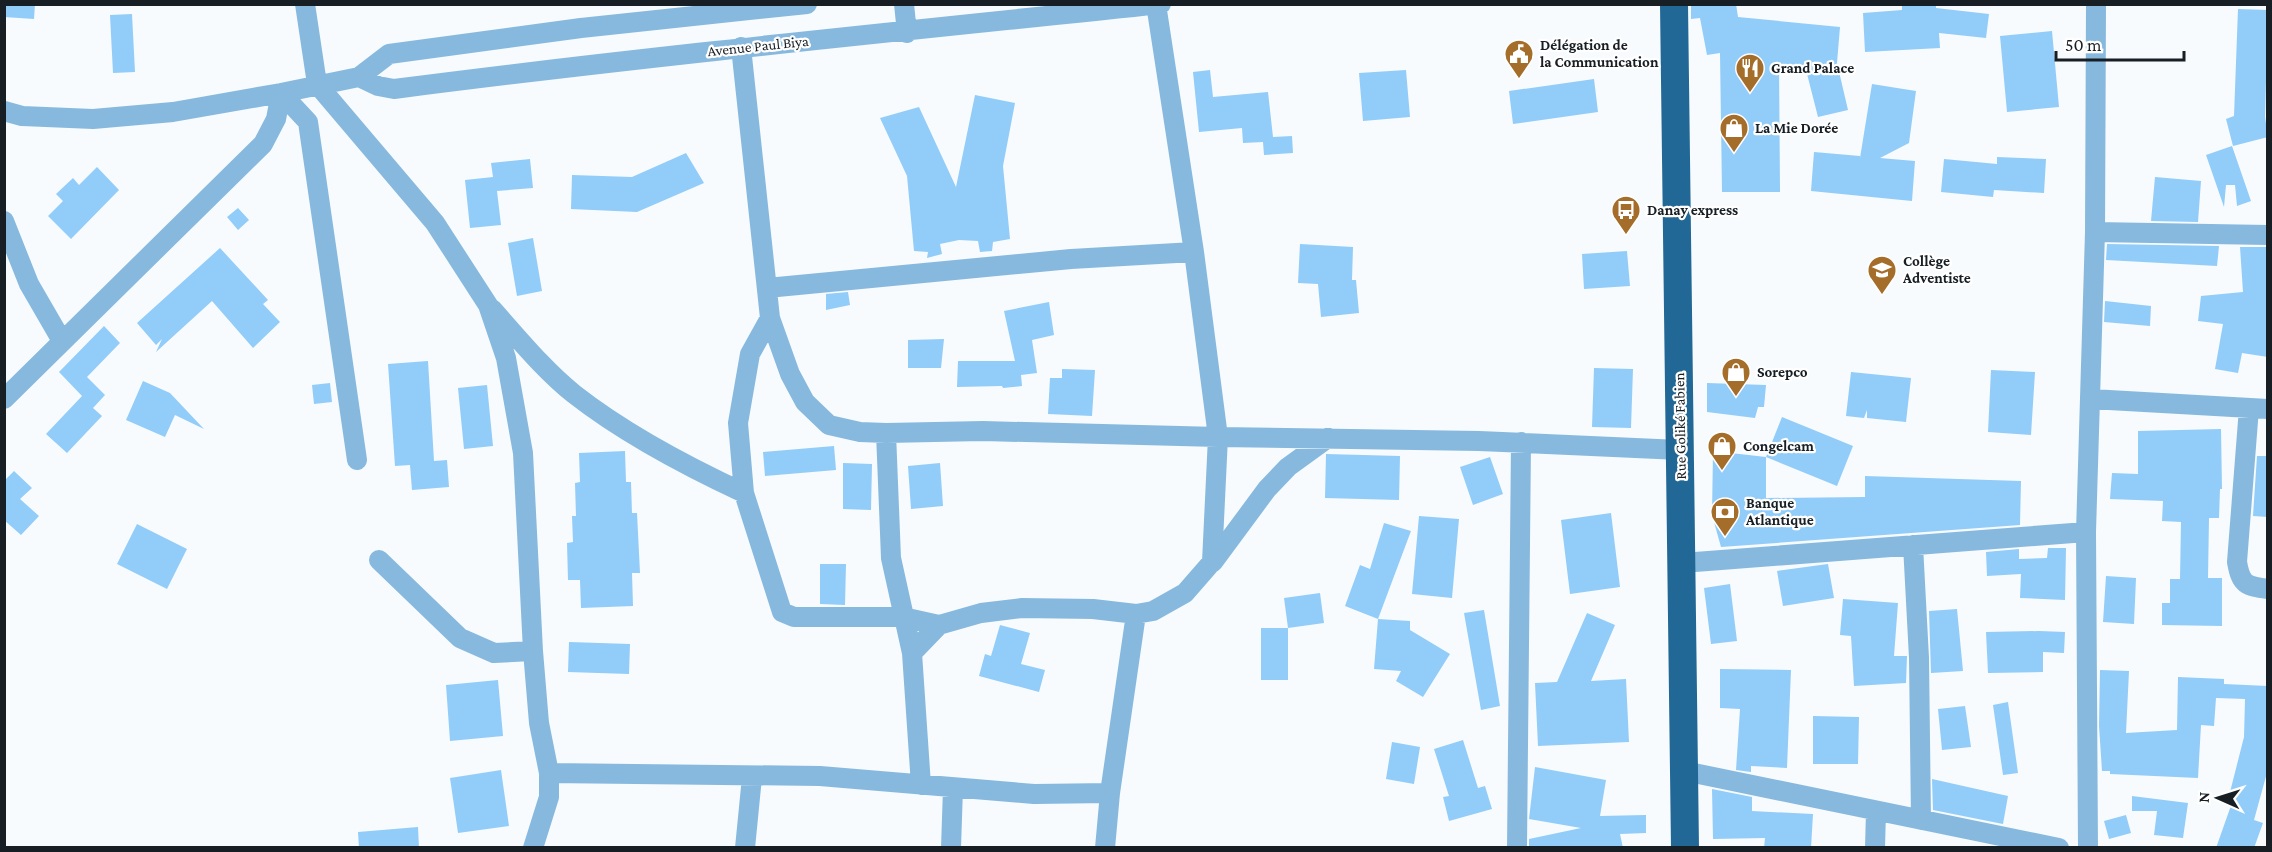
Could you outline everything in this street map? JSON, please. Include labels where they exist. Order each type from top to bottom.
[{"type":"highway","name":"Rue Goliké Fabien","points":[[1674,4],[1685,848]]},
{"type":"street","points":[[305,4],[317,84],[435,223],[488,305],[573,394],[700,473],[744,493]]},
{"type":"street","points":[[4,111],[22,116],[93,119],[172,112],[358,77],[389,54],[581,28],[807,4]]},
{"type":"street","points":[[904,4],[907,33]]},
{"type":"street","name":"Avenue Paul Biya","points":[[358,77],[378,86],[394,89],[741,47],[907,33],[1161,4]]},
{"type":"street","points":[[2088,848],[2086,532],[2095,232],[2096,4]]},
{"type":"street","points":[[1156,5],[1194,252],[1218,437],[1212,562]]},
{"type":"street","points":[[741,47],[770,318],[789,374],[805,402],[828,425],[860,432],[886,433],[983,431],[1521,442],[1680,450]]},
{"type":"street","points":[[4,399],[263,144],[276,119],[281,93]]},
{"type":"street","points":[[281,93],[308,122],[357,460]]},
{"type":"street","points":[[6,232],[29,284],[62,342]]},
{"type":"street","points":[[2095,232],[2268,235]]},
{"type":"street","points":[[767,288],[1060,260],[1194,252]]},
{"type":"street","points":[[488,305],[506,358],[523,453],[533,651],[540,723],[549,773],[549,797],[533,848]]},
{"type":"street","points":[[770,318],[750,354],[738,423],[744,493],[782,612],[794,617],[903,617],[939,626]]},
{"type":"street","points":[[2091,399],[2258,409],[2237,562],[2240,578],[2249,587],[2268,589]]},
{"type":"street","points":[[886,433],[891,558],[912,653],[921,785]]},
{"type":"street","points":[[912,653],[939,626],[981,613],[1022,608],[1093,609],[1136,614],[1161,608],[1185,593],[1212,562],[1267,489],[1288,467],[1328,438]]},
{"type":"street","points":[[1517,848],[1521,442]]},
{"type":"street","points":[[1682,563],[2086,532]]},
{"type":"street","points":[[1913,545],[1919,658],[1921,820]]},
{"type":"street","points":[[379,560],[460,638],[494,653],[533,651]]},
{"type":"street","points":[[1105,848],[1110,793],[1136,614]]},
{"type":"street","points":[[1684,771],[2059,848]]},
{"type":"street","points":[[549,773],[820,776],[1034,794],[1110,793]]},
{"type":"street","points":[[746,848],[752,777]]},
{"type":"street","points":[[951,848],[953,788]]},
{"type":"street","points":[[1875,848],[1876,811]]},
{"type":"building","points":[[4,4],[35,4],[34,19],[4,17]]},
{"type":"building","points":[[1691,4],[1736,4],[1738,17],[1840,27],[1837,63],[1848,110],[1818,117],[1805,66],[1779,64],[1780,192],[1722,192],[1720,53],[1707,55],[1700,18],[1691,19]]},
{"type":"building","points":[[1902,4],[1936,4],[1936,8],[1989,14],[1986,38],[1939,33],[1940,48],[1865,52],[1863,13],[1902,10]]},
{"type":"building","points":[[2238,9],[2268,10],[2265,117],[2268,137],[2233,146],[2226,119],[2234,116]]},
{"type":"building","points":[[132,14],[135,72],[113,73],[110,15]]},
{"type":"building","points":[[2052,31],[2059,107],[2007,112],[2000,36]]},
{"type":"building","points":[[1210,70],[1213,97],[1268,92],[1273,137],[1292,136],[1293,153],[1264,155],[1263,142],[1243,143],[1242,128],[1199,132],[1193,72]]},
{"type":"building","points":[[1406,70],[1410,117],[1363,121],[1359,73]]},
{"type":"building","points":[[1594,79],[1598,112],[1513,124],[1509,91]]},
{"type":"building","points":[[1872,84],[1916,91],[1909,143],[1880,158],[1915,161],[1912,201],[1811,191],[1814,152],[1860,156],[1860,158]]},
{"type":"building","points":[[975,95],[1015,103],[1003,166],[1010,239],[993,242],[992,251],[980,252],[978,241],[959,240],[940,244],[942,254],[927,258],[928,252],[914,251],[907,176],[880,118],[919,107],[956,187]]},
{"type":"building","points":[[2232,146],[2251,201],[2237,206],[2235,185],[2226,185],[2224,207],[2206,155]]},
{"type":"building","points":[[686,153],[704,183],[637,212],[571,209],[572,175],[632,177]]},
{"type":"building","points":[[1997,157],[2046,159],[2044,193],[1994,190],[1993,197],[1941,192],[1944,159],[1997,164]]},
{"type":"building","points":[[530,159],[533,188],[497,191],[501,225],[470,228],[465,180],[493,177],[491,163]]},
{"type":"building","points":[[97,167],[119,190],[71,239],[48,216],[63,201],[56,194],[73,178],[79,185]]},
{"type":"building","points":[[2155,177],[2201,181],[2198,222],[2151,221]]},
{"type":"building","points":[[238,208],[249,220],[238,230],[227,217]]},
{"type":"building","points":[[533,238],[542,291],[517,296],[508,243]]},
{"type":"building","points":[[1300,244],[1353,247],[1352,280],[1356,280],[1359,313],[1321,317],[1318,284],[1298,283]]},
{"type":"building","points":[[2107,244],[2219,246],[2217,266],[2106,260]]},
{"type":"building","points":[[2240,247],[2268,247],[2268,357],[2242,353],[2238,373],[2215,369],[2223,324],[2198,321],[2201,296],[2243,292]]},
{"type":"building","points":[[220,248],[268,300],[263,304],[280,322],[253,348],[212,301],[156,352],[162,339],[156,345],[137,323]]},
{"type":"building","points":[[1627,251],[1630,286],[1584,289],[1582,254]]},
{"type":"building","points":[[848,292],[850,305],[826,310],[826,294]]},
{"type":"building","points":[[2105,301],[2151,306],[2150,326],[2104,322]]},
{"type":"building","points":[[1049,302],[1054,335],[1032,340],[1037,373],[1021,375],[1022,386],[957,387],[958,361],[1015,361],[1004,311]]},
{"type":"building","points":[[104,326],[120,343],[87,377],[105,395],[93,408],[102,416],[67,453],[46,434],[82,396],[59,372]]},
{"type":"building","points":[[944,339],[941,368],[908,368],[908,340]]},
{"type":"building","points":[[428,361],[434,461],[447,460],[449,487],[412,490],[410,465],[395,466],[388,364]]},
{"type":"building","points":[[1594,368],[1633,369],[1631,428],[1592,427]]},
{"type":"building","points":[[1062,369],[1095,370],[1092,416],[1048,414],[1050,378],[1062,378]]},
{"type":"building","points":[[1991,370],[2035,372],[2031,435],[1988,432]]},
{"type":"building","points":[[1851,372],[1911,378],[1906,422],[1867,418],[1867,410],[1864,418],[1846,416]]},
{"type":"building","points":[[143,381],[170,393],[204,429],[175,415],[165,437],[126,420]]},
{"type":"building","points":[[330,383],[332,402],[314,404],[312,385]]},
{"type":"building","name":"Sorepco","points":[[1707,383],[1766,385],[1764,407],[1758,407],[1755,418],[1707,412]]},
{"type":"building","points":[[487,385],[493,446],[464,449],[458,388]]},
{"type":"building","points":[[1782,417],[1853,446],[1837,486],[1766,457]]},
{"type":"building","points":[[2221,429],[2222,489],[2220,489],[2219,518],[2209,518],[2208,578],[2222,578],[2222,626],[2162,625],[2162,603],[2170,603],[2170,579],[2180,579],[2181,522],[2162,521],[2163,501],[2110,499],[2112,473],[2138,474],[2138,431]]},
{"type":"building","points":[[834,446],[836,470],[765,476],[763,452]]},
{"type":"building","points":[[625,451],[626,482],[631,482],[632,513],[637,513],[640,573],[632,573],[633,606],[581,608],[580,580],[568,580],[567,543],[573,542],[572,516],[576,516],[575,483],[580,482],[579,453]]},
{"type":"building","points":[[1713,451],[1766,457],[1766,498],[1865,497],[1865,476],[2021,481],[2020,525],[1721,547],[1712,515]]},
{"type":"building","points":[[1326,454],[1400,456],[1399,500],[1325,498]]},
{"type":"building","points":[[2257,456],[2268,456],[2268,517],[2253,516]]},
{"type":"building","points":[[1490,457],[1503,494],[1473,505],[1460,467]]},
{"type":"building","points":[[843,463],[872,464],[871,510],[843,509]]},
{"type":"building","points":[[940,463],[943,506],[911,509],[908,466]]},
{"type":"building","points":[[14,471],[32,488],[20,499],[39,516],[21,535],[4,520],[4,481]]},
{"type":"building","points":[[1611,513],[1620,587],[1570,594],[1561,520]]},
{"type":"building","points":[[1419,516],[1459,519],[1452,598],[1412,594]]},
{"type":"building","points":[[1384,523],[1411,531],[1378,619],[1345,606],[1360,565],[1370,569]]},
{"type":"building","points":[[137,524],[187,549],[167,589],[117,564]]},
{"type":"building","points":[[2048,548],[2066,548],[2065,600],[2020,598],[2021,574],[1987,576],[1986,552],[2019,549],[2019,559],[2047,558]]},
{"type":"building","points":[[820,564],[846,564],[845,605],[820,604]]},
{"type":"building","points":[[1828,564],[1834,598],[1783,606],[1777,571]]},
{"type":"building","points":[[2106,576],[2136,578],[2134,624],[2103,622]]},
{"type":"building","points":[[1730,584],[1737,641],[1711,644],[1704,588]]},
{"type":"building","points":[[1320,593],[1324,623],[1288,628],[1284,598]]},
{"type":"building","points":[[1843,599],[1898,603],[1894,656],[1907,656],[1906,683],[1854,686],[1851,636],[1840,635]]},
{"type":"building","points":[[1957,609],[1963,671],[1931,673],[1929,611]]},
{"type":"building","points":[[1484,610],[1500,706],[1481,710],[1464,613]]},
{"type":"building","points":[[1587,613],[1615,625],[1591,681],[1626,679],[1629,742],[1538,746],[1535,683],[1557,682]]},
{"type":"building","points":[[1378,619],[1410,621],[1410,630],[1450,654],[1423,697],[1396,681],[1401,671],[1374,669]]},
{"type":"building","points":[[1000,625],[1030,633],[1021,664],[1045,670],[1039,692],[979,676],[985,654],[991,656]]},
{"type":"building","points":[[1261,628],[1288,628],[1288,680],[1261,680]]},
{"type":"building","points":[[1986,632],[2065,632],[2064,653],[2043,652],[2043,672],[1988,673]]},
{"type":"building","points":[[569,642],[630,644],[629,674],[568,672]]},
{"type":"building","points":[[1720,669],[1791,670],[1787,768],[1751,766],[1751,772],[1736,770],[1740,709],[1720,708]]},
{"type":"building","points":[[2100,670],[2129,671],[2126,733],[2177,730],[2178,677],[2224,679],[2224,684],[2268,686],[2268,769],[2254,820],[2263,823],[2254,848],[2216,848],[2234,797],[2229,796],[2244,737],[2245,699],[2216,698],[2214,726],[2201,725],[2198,778],[2110,774],[2110,771],[2102,771],[2099,726]]},
{"type":"building","points":[[498,680],[503,736],[450,741],[446,685]]},
{"type":"building","points":[[2008,702],[2018,773],[2003,775],[1993,705]]},
{"type":"building","points":[[1965,706],[1971,747],[1942,750],[1938,709]]},
{"type":"building","points":[[1813,716],[1859,717],[1858,764],[1813,764]]},
{"type":"building","points":[[1463,740],[1478,788],[1485,786],[1492,809],[1449,821],[1443,797],[1449,796],[1434,749]]},
{"type":"building","points":[[1392,742],[1420,747],[1414,784],[1386,779]]},
{"type":"building","points":[[1535,767],[1606,780],[1600,816],[1646,815],[1646,833],[1620,834],[1623,848],[1529,848],[1529,839],[1581,828],[1529,819]]},
{"type":"building","points":[[501,770],[509,826],[458,833],[450,778]]},
{"type":"building","points":[[1932,779],[2008,796],[2003,824],[1933,810]]},
{"type":"building","points":[[1712,789],[1752,797],[1752,811],[1813,814],[1811,848],[1764,848],[1765,838],[1713,839]]},
{"type":"building","points":[[2132,796],[2188,803],[2183,838],[2154,835],[2157,811],[2132,811]]},
{"type":"building","points":[[2126,815],[2131,833],[2109,839],[2104,821]]},
{"type":"building","points":[[418,827],[419,848],[359,848],[358,832]]},
{"type":"place","name":"Délégation de la Communication","points":[[1519,80]]},
{"type":"place","name":"Grand Palace","points":[[1750,94]]},
{"type":"place","name":"La Mie Dorée","points":[[1734,154]]},
{"type":"place","name":"Danay express","points":[[1626,236]]},
{"type":"place","name":"Collège Adventiste","points":[[1882,296]]},
{"type":"place","name":"Sorepco","points":[[1736,398]]},
{"type":"place","name":"Congelcam","points":[[1722,472]]},
{"type":"place","name":"Banque Atlantique","points":[[1725,538]]}]
